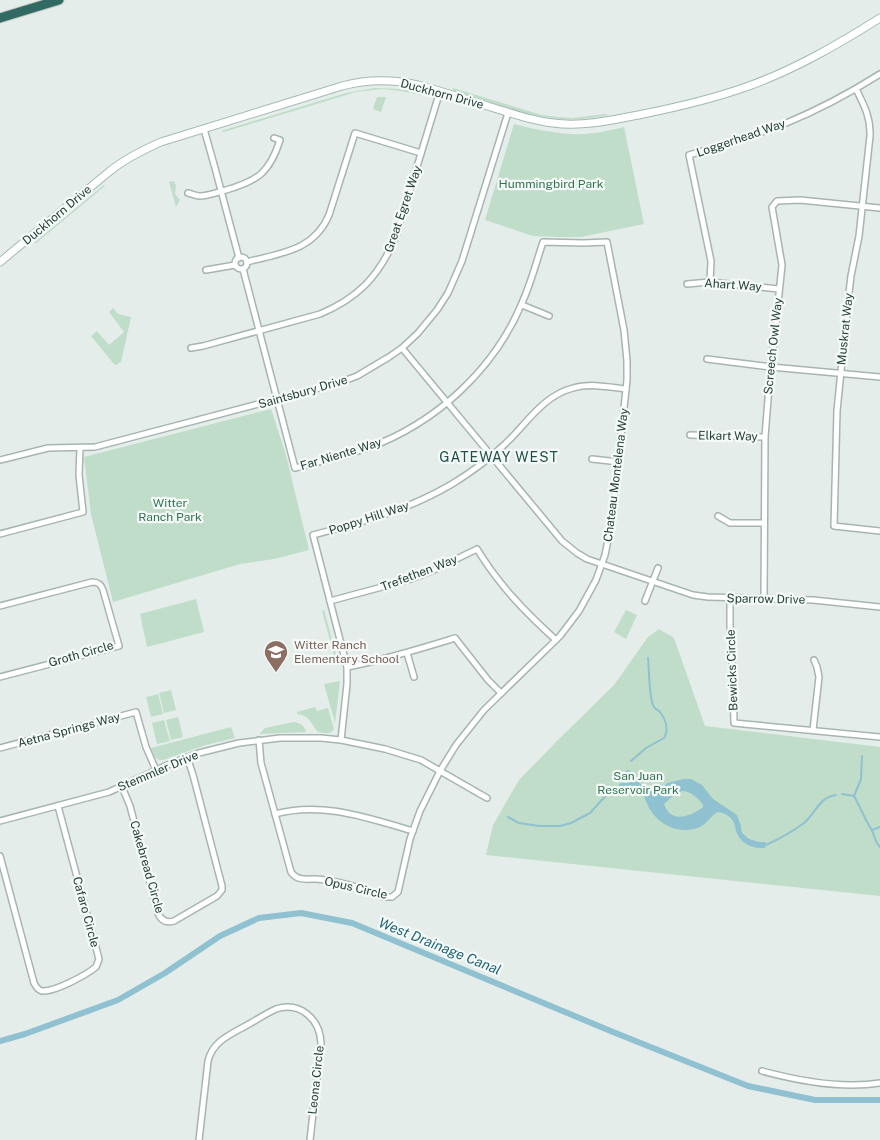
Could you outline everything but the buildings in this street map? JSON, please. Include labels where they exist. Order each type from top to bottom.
[{"type":"highway","points":[[0,20],[59,0]]},
{"type":"street","name":"Duckhorn Drive","points":[[0,262],[110,171],[145,149],[342,86],[369,81],[386,80],[402,82],[553,124],[600,122],[681,106],[745,87],[826,51],[880,18]]},
{"type":"street","name":"Loggerhead Way","points":[[710,282],[711,261],[689,155],[783,124],[856,89],[880,74]]},
{"type":"street","name":"Muskrat Way","points":[[856,89],[867,112],[870,129],[860,236],[851,276],[836,411],[834,526],[880,531]]},
{"type":"street","name":"Great Egret Way","points":[[191,348],[320,314],[350,299],[365,286],[377,272],[395,239],[440,92]]},
{"type":"street","name":"Saintsbury Drive","points":[[0,460],[48,448],[95,447],[338,383],[375,367],[402,348],[418,333],[433,315],[456,277],[508,112]]},
{"type":"street","points":[[204,129],[240,258]]},
{"type":"street","points":[[235,264],[238,268],[242,269],[246,266],[247,262],[297,248],[306,244],[317,235],[329,215],[355,132],[422,153]]},
{"type":"street","points":[[188,193],[200,196],[222,191],[247,183],[257,177],[266,169],[275,155],[280,140],[274,138]]},
{"type":"street","name":"Screech Owl Way","points":[[764,598],[765,437],[782,265],[772,207],[777,201],[800,200],[880,208]]},
{"type":"street","name":"Far Niente Way","points":[[242,269],[295,468],[350,454],[385,441],[418,424],[465,387],[490,359],[522,304],[543,242],[582,244],[607,242]]},
{"type":"street","name":"Chateau Montelena Way","points":[[440,771],[469,727],[570,624],[587,598],[602,564],[609,540],[612,520],[626,389],[627,361],[624,330],[607,242]]},
{"type":"street","points":[[240,258],[244,258],[247,262]]},
{"type":"street","points":[[206,270],[235,264],[236,260],[240,258]]},
{"type":"street","name":"Ahart Way","points":[[687,284],[710,282],[779,289]]},
{"type":"street","points":[[522,304],[548,316]]},
{"type":"street","name":"Sparrow Drive","points":[[402,348],[569,548],[587,558],[693,595],[813,600],[880,607]]},
{"type":"street","points":[[707,359],[880,377]]},
{"type":"street","name":"Poppy Hill Way","points":[[341,740],[347,667],[312,535],[368,520],[412,505],[453,483],[492,456],[540,407],[557,394],[581,386],[626,389]]},
{"type":"street","name":"Elkart Way","points":[[690,435],[765,437]]},
{"type":"street","points":[[0,534],[83,512],[79,475],[80,448]]},
{"type":"street","points":[[592,459],[619,462]]},
{"type":"street","points":[[718,516],[730,522],[764,523]]},
{"type":"street","name":"Trefethen Way","points":[[330,602],[408,580],[477,549],[504,588],[517,603],[556,640]]},
{"type":"street","points":[[645,601],[658,568]]},
{"type":"street","name":"Groth Circle","points":[[0,606],[92,582],[97,583],[101,585],[103,590],[119,646],[0,677]]},
{"type":"street","name":"Bewicks Circle","points":[[730,598],[734,723],[813,730]]},
{"type":"street","points":[[347,667],[364,664],[455,638],[488,680],[501,693]]},
{"type":"street","points":[[407,652],[414,677]]},
{"type":"street","points":[[814,660],[818,667],[819,677],[813,730],[880,736]]},
{"type":"street","name":"Aetna Springs Way","points":[[0,748],[136,712],[146,747],[156,770]]},
{"type":"street","name":"Stemmler Drive","points":[[0,821],[109,792],[187,757],[222,747],[259,740],[298,738],[341,740],[385,748],[421,760],[487,798]]},
{"type":"street","name":"Opus Circle","points":[[259,740],[260,755],[290,872],[299,879],[324,880],[344,884],[388,898],[395,895],[400,888],[404,861],[413,832],[423,804],[440,771]]},
{"type":"street","name":"Cakebread Circle","points":[[122,787],[130,806],[158,913],[167,922],[174,921],[217,896],[222,890],[187,757]]},
{"type":"street","name":"Cafaro Circle","points":[[0,856],[34,983],[37,988],[45,991],[64,986],[96,967],[98,959],[58,806]]},
{"type":"street","points":[[275,814],[296,809],[333,811],[373,819],[413,832]]},
{"type":"street","name":"Leona Circle","points":[[199,1140],[208,1061],[212,1050],[220,1041],[272,1012],[289,1007],[308,1014],[317,1025],[320,1036],[321,1043],[310,1140]]},
{"type":"street","points":[[762,1071],[840,1085],[880,1083]]},
{"type":"green space","points":[[374,88],[401,89],[422,95],[382,89],[356,92],[224,132],[221,131],[346,93]]},
{"type":"green space","points":[[453,88],[542,115],[573,118],[609,115],[573,119],[540,116],[452,90]]},
{"type":"green space","points":[[377,97],[386,97],[381,112],[373,109]]},
{"type":"green space","name":"Hummingbird Park","points":[[514,124],[567,134],[595,133],[624,127],[644,224],[581,237],[559,237],[533,236],[485,220]]},
{"type":"green space","points":[[174,181],[176,186],[175,194],[180,200],[176,207],[169,182]]},
{"type":"green space","points":[[105,186],[35,244],[35,242]]},
{"type":"green space","points":[[113,308],[118,314],[131,317],[121,362],[116,365],[91,336],[97,331],[109,345],[124,332],[109,312]]},
{"type":"green space","name":"Witter Ranch Park","points":[[271,409],[286,455],[309,550],[274,559],[240,564],[113,602],[91,514],[84,457]]},
{"type":"green space","points":[[196,599],[204,632],[147,647],[140,614]]},
{"type":"green space","points":[[324,610],[339,665],[337,666],[322,611]]},
{"type":"green space","points":[[626,610],[637,615],[626,639],[614,632]]},
{"type":"green space","name":"San Juan Reservoir Park","points":[[659,629],[674,638],[705,726],[880,747],[880,896],[486,855],[493,825],[519,780],[614,685],[648,637]]},
{"type":"green space","points":[[340,681],[335,723],[324,684]]},
{"type":"green space","points":[[171,690],[176,710],[164,713],[159,693]]},
{"type":"green space","points":[[158,694],[163,714],[151,717],[146,697]]},
{"type":"green space","points":[[315,707],[317,711],[328,708],[334,729],[331,732],[318,732],[308,718],[297,714],[297,712]]},
{"type":"green space","points":[[178,717],[183,737],[171,740],[166,720]]},
{"type":"green space","points":[[164,720],[170,741],[157,744],[152,723]]},
{"type":"green space","points":[[294,722],[302,725],[306,732],[260,734],[265,728]]},
{"type":"green space","points":[[231,727],[235,738],[206,745],[163,760],[156,758],[151,748]]},
{"type":"water","points":[[626,771],[631,771],[635,779],[647,789],[656,793],[661,791],[667,783],[684,779],[691,779],[702,785],[713,799],[737,815],[742,833],[749,839],[766,842],[765,848],[756,848],[744,842],[738,836],[731,818],[721,812],[716,813],[700,827],[692,829],[678,829],[664,824],[653,814],[641,792],[630,787],[620,788],[619,784],[630,781]],"holes":[[[685,791],[697,797],[703,807],[687,816],[681,817],[671,814],[664,804],[672,796]]]},
{"type":"waterway","points":[[631,761],[646,748],[664,738],[666,732],[664,718],[654,708],[652,703],[648,658]]},
{"type":"waterway","points":[[862,756],[861,779],[854,796],[880,847]]},
{"type":"waterway","points":[[508,817],[519,823],[539,826],[560,826],[571,823],[590,813],[610,791]]},
{"type":"waterway","points":[[842,794],[854,796]]},
{"type":"waterway","points":[[766,845],[804,823],[822,802],[830,796],[836,795]]},
{"type":"waterway","points":[[872,830],[880,827]]},
{"type":"waterway","name":"West Drainage Canal","points":[[0,1041],[25,1034],[118,1000],[165,973],[220,936],[259,918],[301,913],[352,923],[748,1086],[815,1100],[880,1100]]},
{"type":"place","name":"Witter Ranch Elementary School","points":[[276,673]]},
{"type":"district","name":"GATEWAY WEST","points":[[499,457]]}]
